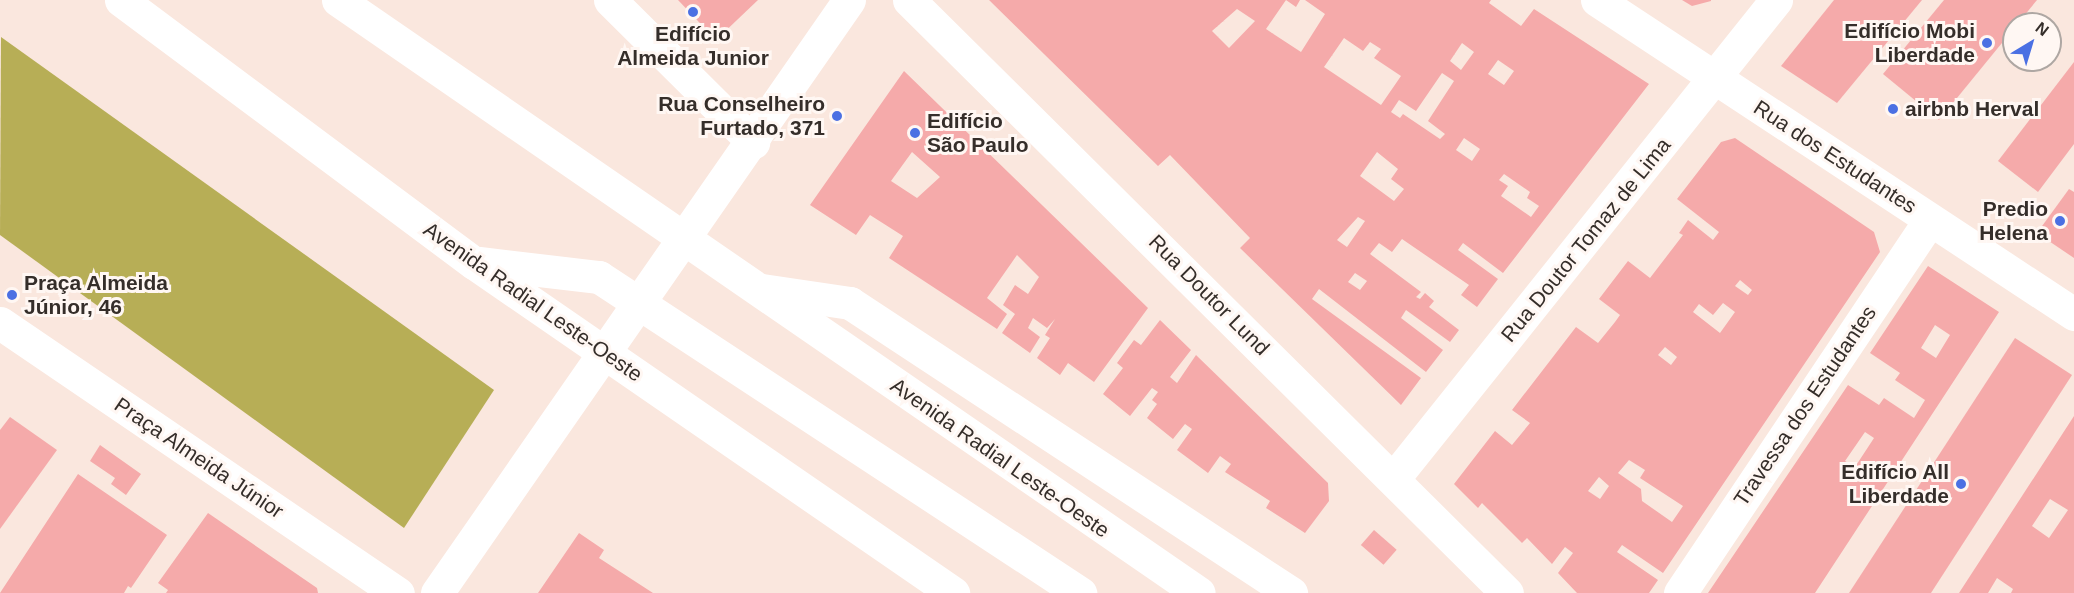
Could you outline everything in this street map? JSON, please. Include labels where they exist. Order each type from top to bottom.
[{"type":"main road","name":"Avenida Radial Leste-Oeste","points":[[121,0],[474,263],[953,593]]},
{"type":"main road","name":"Avenida Radial Leste-Oeste","points":[[338,0],[1129,547],[1199,593]]},
{"type":"main road","points":[[610,0],[753,142]]},
{"type":"main road","points":[[437,593],[732,173],[849,0]]},
{"type":"main road","name":"Rua Doutor Lund","points":[[909,0],[1508,593]]},
{"type":"main road","name":"Rua dos Estudantes","points":[[1597,0],[2074,314]]},
{"type":"main road","name":"Rua Doutor Tomaz de Lima","points":[[1394,478],[1776,0]]},
{"type":"main road","name":"Travessa dos Estudantes","points":[[1680,593],[1930,220]]},
{"type":"main road","points":[[474,263],[599,277],[1080,593]]},
{"type":"main road","points":[[755,289],[850,303],[1158,508],[1291,593]]},
{"type":"main road","name":"Praça Almeida Júnior","points":[[0,323],[398,593]]},
{"type":"shaded area","points":[[1,37],[494,390],[404,528],[0,235]]},
{"type":"building","points":[[678,0],[758,0],[716,40]]},
{"type":"building","points":[[989,0],[1286,0],[1266,29],[1301,52],[1325,14],[1305,0],[1491,0],[1489,3],[1521,26],[1534,9],[1649,84],[1503,273],[1463,243],[1458,250],[1498,279],[1477,307],[1461,295],[1469,285],[1402,239],[1392,252],[1379,243],[1370,254],[1421,292],[1416,297],[1420,299],[1425,293],[1434,301],[1429,307],[1459,330],[1450,342],[1406,310],[1401,318],[1443,350],[1426,372],[1319,289],[1312,299],[1421,378],[1401,405],[1240,248],[1250,238],[1170,155],[1158,166]],"holes":[[[1237,9],[1255,21],[1229,48],[1212,31]],[[1344,38],[1363,51],[1370,42],[1381,49],[1374,58],[1401,76],[1381,105],[1324,67]],[[1462,43],[1474,52],[1461,70],[1450,61]],[[1498,60],[1514,71],[1504,85],[1488,74]],[[1442,73],[1454,81],[1428,121],[1445,134],[1440,139],[1403,114],[1400,118],[1391,112],[1399,100],[1416,111]],[[1464,138],[1480,149],[1472,161],[1456,150]],[[1377,152],[1398,169],[1391,179],[1404,189],[1394,201],[1360,176]],[[1504,174],[1530,192],[1527,198],[1539,206],[1531,217],[1501,196],[1508,186],[1499,180]],[[1358,217],[1365,221],[1347,247],[1337,240]],[[1355,273],[1367,281],[1360,290],[1348,282]]]},
{"type":"building","points":[[1286,0],[1300,0],[1296,7]]},
{"type":"building","points":[[1682,0],[1711,0],[1711,1],[1692,6]]},
{"type":"building","points":[[1834,0],[1922,0],[1837,103],[1781,66]]},
{"type":"building","points":[[1944,0],[2037,0],[2027,12],[2002,12],[2002,43],[1939,120],[1883,74]]},
{"type":"building","points":[[2074,62],[2074,144],[2038,192],[1998,161]]},
{"type":"building","points":[[904,71],[1148,308],[1094,382],[1068,363],[1060,375],[1037,358],[1050,338],[1045,335],[1055,319],[1047,328],[1033,318],[1028,328],[1040,337],[1030,353],[1002,333],[1015,314],[1003,305],[1015,285],[1028,294],[1039,277],[1017,255],[987,298],[1007,314],[997,329],[889,258],[903,236],[870,215],[856,235],[810,205]],"holes":[[[912,152],[940,177],[917,198],[891,181]]]},
{"type":"building","points":[[1735,138],[1874,232],[1880,252],[1663,573],[1622,545],[1617,552],[1658,580],[1649,593],[1577,593],[1558,573],[1573,553],[1565,547],[1552,564],[1527,538],[1522,543],[1482,503],[1478,508],[1454,484],[1495,431],[1512,445],[1530,423],[1512,410],[1576,327],[1598,343],[1615,322],[1620,315],[1599,299],[1628,261],[1650,278],[1683,235],[1679,233],[1688,220],[1713,240],[1719,232],[1677,199],[1721,142]],"holes":[[[1740,280],[1752,290],[1748,295],[1735,286]],[[1723,303],[1735,312],[1720,333],[1693,312],[1699,304],[1713,315]],[[1665,347],[1677,357],[1671,365],[1658,355]],[[1629,460],[1645,470],[1640,478],[1683,506],[1672,522],[1642,501],[1641,489],[1618,473]],[[1599,477],[1609,486],[1600,499],[1588,491]]]},
{"type":"building","name":"Predio Helena","points":[[2069,189],[2074,192],[2074,258],[2037,233]]},
{"type":"building","points":[[1928,266],[1999,312],[1815,593],[1708,593],[1848,385],[1879,405],[1884,398],[1914,418],[1925,400],[1895,380],[1900,373],[1870,353]],"holes":[[[1935,325],[1950,335],[1936,358],[1921,348]],[[1865,432],[1874,438],[1855,467],[1845,461]]]},
{"type":"building","points":[[1160,320],[1191,350],[1170,377],[1177,383],[1196,355],[1328,483],[1329,501],[1305,533],[1266,508],[1270,501],[1225,472],[1231,464],[1220,456],[1208,473],[1177,450],[1192,429],[1185,424],[1173,439],[1147,418],[1157,404],[1152,400],[1158,392],[1152,388],[1130,416],[1103,394],[1123,368],[1117,363],[1134,340],[1141,345]]},
{"type":"building","name":"Edifício All Liberdade","points":[[2015,338],[2072,375],[1931,593],[1849,593]]},
{"type":"building","points":[[2074,416],[2074,593],[2011,593],[2013,589],[1997,578],[1988,593],[1959,593]],"holes":[[[2050,499],[2068,510],[2049,538],[2032,526]]]},
{"type":"building","points":[[10,417],[57,450],[0,529],[0,430]]},
{"type":"building","points":[[100,445],[141,474],[126,495],[111,484],[115,478],[90,461]]},
{"type":"building","points":[[78,474],[167,535],[131,588],[128,586],[124,593],[0,593]]},
{"type":"building","points":[[208,513],[317,588],[318,593],[166,593],[168,590],[158,583]]},
{"type":"building","points":[[1374,530],[1397,550],[1384,565],[1361,545]]},
{"type":"building","points":[[579,533],[604,550],[599,558],[653,593],[538,593]]},
{"type":"place","name":"Edifício Almeida Junior","points":[[693,12]]},
{"type":"place","name":"Edifício Mobi Liberdade","points":[[1987,43]]},
{"type":"place","name":"airbnb Herval","points":[[1893,109]]},
{"type":"place","name":"Rua Conselheiro Furtado, 371","points":[[837,116]]},
{"type":"place","name":"Edifício São Paulo","points":[[915,133]]},
{"type":"place","name":"Predio Helena","points":[[2060,221]]},
{"type":"place","name":"Praça Almeida Júnior, 46","points":[[12,295]]},
{"type":"place","name":"Edifício All Liberdade","points":[[1961,484]]}]
